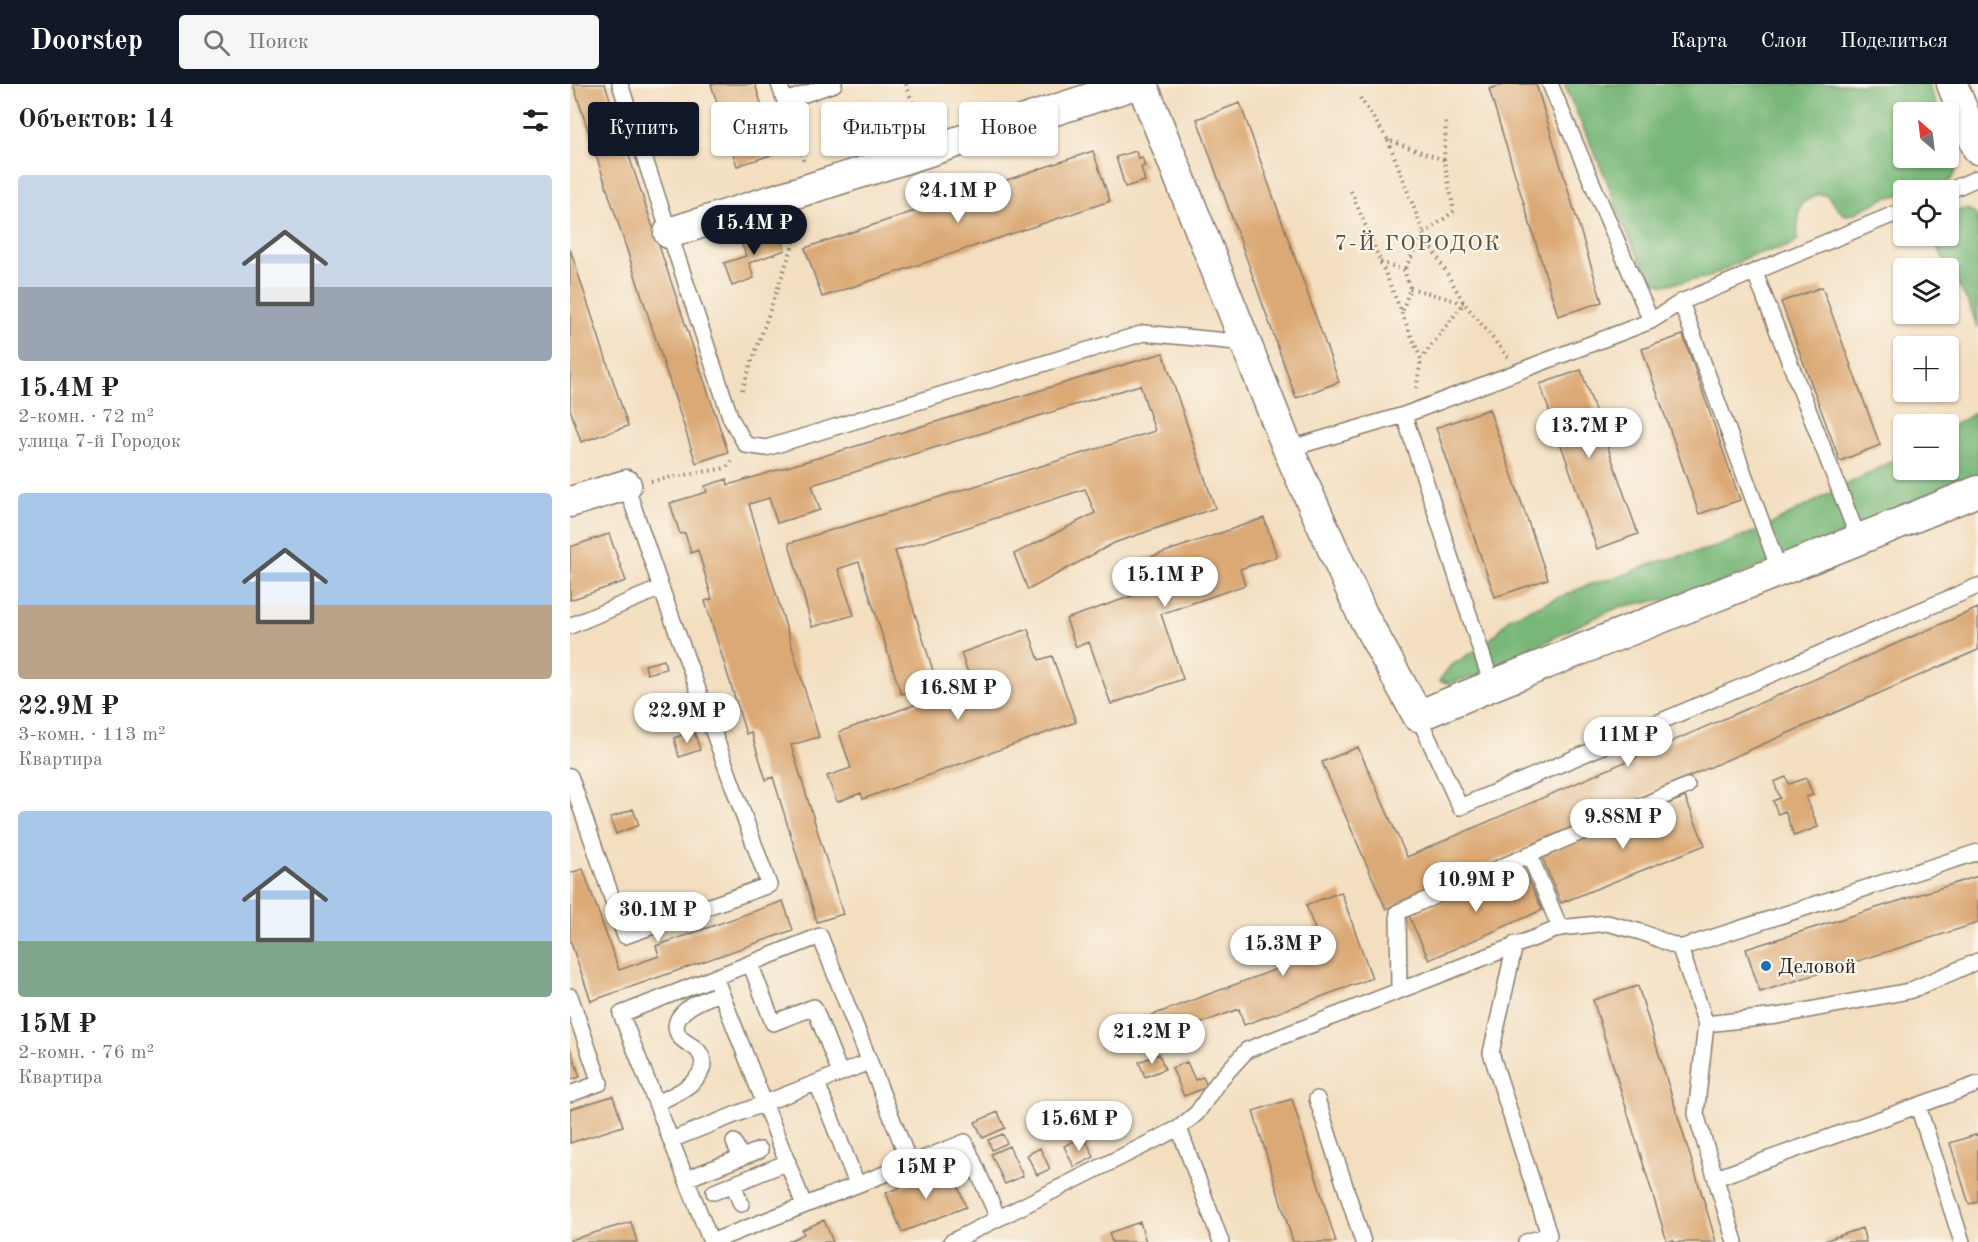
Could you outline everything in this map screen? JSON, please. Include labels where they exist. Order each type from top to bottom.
[{"type":"street","points":[[947,146],[1101,90],[1135,84]]},
{"type":"street","points":[[1142,84],[1288,449],[1362,614],[1419,716],[1978,491]]},
{"type":"street","points":[[1952,84],[1978,149]]},
{"type":"street","points":[[669,233],[916,156]]},
{"type":"street","points":[[570,502],[626,485]]},
{"type":"lane","points":[[620,84],[732,419],[746,446],[766,448],[1144,333],[1246,344]]},
{"type":"lane","points":[[779,84],[785,101],[834,84]]},
{"type":"lane","points":[[1550,84],[1651,321]]},
{"type":"lane","points":[[1959,186],[1978,178]]},
{"type":"lane","points":[[1288,449],[1409,413],[1651,321],[1681,302],[1893,215]]},
{"type":"lane","points":[[1755,273],[1859,540]]},
{"type":"lane","points":[[1681,302],[1780,572]]},
{"type":"lane","points":[[1409,413],[1492,685]]},
{"type":"lane","points":[[570,776],[626,936],[769,885],[626,485]]},
{"type":"lane","points":[[1419,716],[1460,807],[1978,586]]},
{"type":"lane","points":[[570,626],[661,588]]},
{"type":"lane","points":[[1399,989],[1398,912],[1687,786]]},
{"type":"lane","points":[[951,1242],[1179,1128],[1197,1113],[1218,1082],[1247,1050],[1515,944],[1560,928],[1606,923],[1641,932],[1680,948],[1978,852]]},
{"type":"lane","points":[[1529,854],[1560,928]]},
{"type":"lane","points":[[910,1164],[820,936],[621,1014],[711,1242],[857,1184],[910,1164],[965,1142],[998,1218]]},
{"type":"lane","points":[[1515,944],[1491,1053],[1549,1235],[1526,1242]]},
{"type":"lane","points":[[1680,948],[1706,1024],[1696,1114],[1735,1242]]},
{"type":"lane","points":[[1706,1024],[1777,1016],[1909,990],[1978,961]]},
{"type":"lane","points":[[750,963],[773,1023],[814,1007],[840,1073]]},
{"type":"lane","points":[[715,977],[804,1205]]},
{"type":"lane","points":[[656,1103],[691,1084],[701,1069],[701,1056],[695,1048],[678,1035],[677,1021],[689,1007],[721,993]]},
{"type":"lane","points":[[570,996],[600,1083],[570,1094]]},
{"type":"lane","points":[[671,1140],[869,1062]]},
{"type":"lane","points":[[817,1083],[857,1184]]},
{"type":"lane","points":[[1716,1178],[1978,1084]]},
{"type":"lane","points":[[1317,1099],[1362,1242]]},
{"type":"lane","points":[[1918,1106],[1962,1242]]},
{"type":"lane","points":[[1179,1128],[1221,1242]]},
{"type":"lane","points":[[734,1142],[741,1158]]},
{"type":"lane","points":[[686,1179],[760,1150]]},
{"type":"lane","points":[[714,1192],[788,1162]]},
{"type":"lane","points":[[733,1184],[741,1204]]},
{"type":"path","points":[[906,84],[912,102]]},
{"type":"path","points":[[1360,98],[1388,140],[1424,234],[1464,303],[1520,371]]},
{"type":"path","points":[[732,419],[812,188],[785,101]]},
{"type":"path","points":[[1401,313],[1410,288],[1404,270],[1424,234],[1454,211],[1444,160],[1446,118]]},
{"type":"path","points":[[1388,140],[1444,160]]},
{"type":"path","points":[[1351,191],[1421,359]]},
{"type":"path","points":[[1380,262],[1404,270]]},
{"type":"path","points":[[1410,288],[1464,303]]},
{"type":"path","points":[[1409,413],[1421,359],[1464,303]]},
{"type":"path","points":[[626,485],[726,468],[746,446]]},
{"type":"green space","points":[[1564,84],[1928,84],[1935,102],[1893,102],[1893,168],[1955,168],[1950,180],[1893,180],[1893,196],[1853,214],[1845,215],[1827,195],[1818,194],[1802,203],[1799,212],[1797,241],[1790,246],[1752,255],[1710,277],[1664,285],[1656,282],[1644,267],[1623,226],[1607,181]]},
{"type":"green space","points":[[1967,209],[1978,219],[1978,328],[1959,286],[1959,258],[1943,258],[1937,246],[1959,246],[1959,210]]},
{"type":"green space","points":[[1978,411],[1978,479],[1690,595],[1619,607],[1479,676],[1448,683],[1439,681],[1450,666],[1483,646],[1509,618],[1591,584],[1621,576],[1657,562],[1716,547],[1764,528],[1893,460],[1893,480],[1959,480],[1959,422]]},
{"type":"building","points":[[573,84],[605,84],[611,102],[588,102],[588,130]]},
{"type":"building","points":[[711,84],[755,84],[761,102],[717,102]]},
{"type":"building","points":[[1506,84],[1536,84],[1602,302],[1558,316],[1489,89]]},
{"type":"building","points":[[1240,103],[1339,382],[1296,398],[1197,119]]},
{"type":"building","points":[[1093,151],[1110,201],[822,297],[805,248]]},
{"type":"building","points":[[1136,151],[1138,159],[1142,157],[1145,166],[1141,167],[1145,181],[1125,187],[1116,157]]},
{"type":"building","points":[[596,156],[629,156],[728,452],[696,463]]},
{"type":"building","points":[[734,156],[768,156],[737,166]]},
{"type":"building","points":[[777,229],[785,250],[749,263],[754,278],[732,286],[724,263],[746,256],[741,242]]},
{"type":"building","points":[[570,249],[628,426],[581,442],[570,409]]},
{"type":"building","points":[[1822,287],[1880,445],[1840,461],[1781,302]]},
{"type":"building","points":[[1683,335],[1740,500],[1699,514],[1642,349]]},
{"type":"building","points":[[1163,353],[1215,508],[1114,543],[1028,590],[1014,554],[1095,513],[1085,489],[895,551],[937,683],[901,694],[859,562],[838,569],[854,615],[812,627],[789,543],[1155,431],[1140,385],[812,485],[820,510],[777,523],[769,498],[749,504],[819,737],[791,745],[843,914],[817,922],[773,777],[766,780],[751,732],[746,734],[705,601],[712,599],[698,550],[691,553],[685,533],[680,534],[670,503],[707,492],[705,486],[727,479],[728,485]]},
{"type":"building","points":[[1581,370],[1638,534],[1597,549],[1540,384]]},
{"type":"building","points":[[1489,409],[1548,579],[1495,597],[1436,428]]},
{"type":"building","points":[[1264,518],[1277,557],[1240,569],[1245,585],[1161,614],[1183,679],[1111,704],[1089,642],[1076,647],[1066,619],[1152,589],[1142,560]]},
{"type":"building","points":[[609,534],[626,581],[570,600],[570,547]]},
{"type":"building","points":[[1978,608],[1978,650],[1386,909],[1322,762],[1358,747],[1407,857]]},
{"type":"building","points":[[1028,629],[1039,660],[1052,656],[1076,722],[863,799],[861,793],[837,802],[827,776],[851,768],[839,732],[972,684],[961,653]]},
{"type":"building","points":[[664,660],[666,669],[647,674],[645,665]]},
{"type":"building","points":[[694,731],[700,750],[679,757],[674,738]]},
{"type":"building","points":[[1786,777],[1789,784],[1806,778],[1813,795],[1806,797],[1818,827],[1794,836],[1785,811],[1778,814],[1773,801],[1780,798],[1774,782]]},
{"type":"building","points":[[1685,797],[1705,845],[1561,903],[1541,855]]},
{"type":"building","points":[[633,809],[639,825],[616,834],[610,818]]},
{"type":"building","points":[[1522,865],[1542,910],[1429,960],[1409,916]]},
{"type":"building","points":[[583,869],[619,970],[659,956],[656,946],[783,901],[793,930],[591,1001],[570,940],[570,873]]},
{"type":"building","points":[[1978,876],[1978,923],[1760,992],[1746,949]]},
{"type":"building","points":[[1341,892],[1372,978],[1244,1025],[1239,1009],[1155,1040],[1147,1017],[1323,952],[1306,905]]},
{"type":"building","points":[[1638,986],[1716,1242],[1674,1242],[1673,1240],[1667,1242],[1593,1000]]},
{"type":"building","points":[[570,1048],[580,1077],[570,1080]]},
{"type":"building","points":[[1159,1054],[1165,1069],[1145,1077],[1139,1062]]},
{"type":"building","points":[[1187,1062],[1195,1080],[1203,1077],[1207,1087],[1184,1096],[1172,1068]]},
{"type":"building","points":[[613,1096],[623,1126],[570,1143],[570,1109]]},
{"type":"building","points":[[1292,1099],[1336,1242],[1293,1242],[1253,1111]]},
{"type":"building","points":[[998,1112],[1005,1128],[983,1138],[975,1122]]},
{"type":"building","points":[[1003,1134],[1007,1143],[992,1150],[988,1140]]},
{"type":"building","points":[[1978,1134],[1978,1202],[1969,1204],[1950,1143]]},
{"type":"building","points":[[1084,1136],[1094,1157],[1074,1167],[1064,1146]]},
{"type":"building","points":[[1009,1146],[1023,1176],[1005,1184],[991,1154]]},
{"type":"building","points":[[1040,1148],[1050,1169],[1037,1175],[1027,1155]]},
{"type":"building","points":[[951,1168],[966,1207],[902,1232],[886,1193]]},
{"type":"building","points":[[824,1220],[833,1242],[787,1242],[804,1234],[802,1230]]},
{"type":"building","points":[[631,1222],[637,1242],[570,1242],[570,1240]]},
{"type":"building","points":[[1140,1222],[1146,1242],[1112,1242],[1109,1233]]},
{"type":"building","points":[[1862,1228],[1866,1242],[1821,1242]]},
{"type":"place","name":"Деловой","points":[[1766,966]]},
{"type":"district","name":"7-Й ГОРОДОК","points":[[1418,242]]}]
